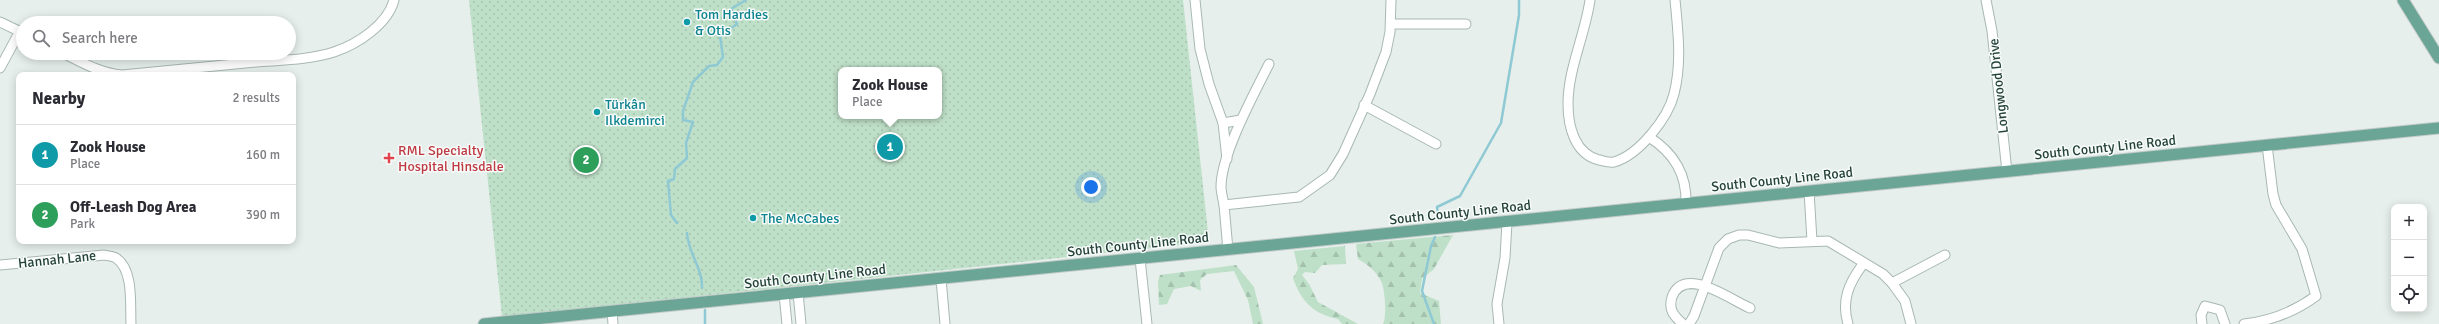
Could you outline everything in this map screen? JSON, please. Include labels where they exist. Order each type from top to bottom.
[{"type":"main road","points":[[2403,0],[2439,58]]},
{"type":"main road","name":"South County Line Road","points":[[484,324],[2439,128]]},
{"type":"street","points":[[296,59],[334,52],[350,44],[384,21],[392,9],[394,0]]},
{"type":"street","points":[[1195,0],[1200,49],[1209,84],[1223,123],[1227,159]]},
{"type":"street","points":[[1224,205],[1299,197],[1317,186],[1330,175],[1340,159],[1386,52],[1391,24],[1391,0]]},
{"type":"street","points":[[1590,0],[1572,76],[1568,104],[1572,133],[1580,150],[1592,158],[1612,163],[1624,159],[1649,137],[1665,116],[1674,95],[1679,66],[1675,0]]},
{"type":"street","name":"Longwood Drive","points":[[1986,0],[1992,31],[2007,172]]},
{"type":"street","points":[[0,22],[16,30]]},
{"type":"street","points":[[1391,24],[1466,24]]},
{"type":"street","points":[[0,68],[16,41]]},
{"type":"street","points":[[77,60],[104,72]]},
{"type":"street","points":[[154,72],[283,60]]},
{"type":"street","points":[[1228,250],[1221,186],[1227,159],[1241,120],[1269,64]]},
{"type":"street","points":[[1364,105],[1436,144]]},
{"type":"street","points":[[1223,123],[1241,120]]},
{"type":"street","points":[[1649,137],[1665,150],[1680,168],[1685,184],[1686,204]]},
{"type":"street","points":[[2244,324],[2271,319],[2287,313],[2316,296],[2302,249],[2274,199],[2267,145]]},
{"type":"street","points":[[1809,191],[1812,240]]},
{"type":"street","points":[[1499,324],[1497,304],[1505,258],[1507,222]]},
{"type":"street","points":[[1689,324],[1705,287],[1719,248],[1728,239],[1739,235],[1748,235],[1779,243],[1812,240],[1828,241],[1863,264],[1882,274],[1892,283],[1905,301],[1911,324]]},
{"type":"street","name":"Hannah Lane","points":[[0,265],[104,255],[116,258],[125,268],[128,276],[131,324]]},
{"type":"street","points":[[1892,283],[1945,255]]},
{"type":"street","points":[[1140,259],[1147,324]]},
{"type":"street","points":[[1848,324],[1844,311],[1845,296],[1852,280],[1863,264]]},
{"type":"street","points":[[941,279],[945,324]]},
{"type":"street","points":[[1682,324],[1672,313],[1671,303],[1676,289],[1684,283],[1697,282],[1750,308]]},
{"type":"street","points":[[798,293],[801,324]]},
{"type":"street","points":[[784,294],[787,324]]},
{"type":"street","points":[[2202,324],[2201,315],[2205,306],[2220,310],[2226,324]]},
{"type":"street","points":[[612,312],[613,324]]},
{"type":"green space","points":[[469,0],[1183,0],[1209,242],[502,317]]},
{"type":"green space","points":[[1453,235],[1434,269],[1422,279],[1420,293],[1439,301],[1441,324],[1383,324],[1385,309],[1382,285],[1379,277],[1374,271],[1358,259],[1356,244]]},
{"type":"green space","points":[[1345,246],[1346,264],[1322,265],[1315,273],[1305,272],[1302,275],[1309,284],[1318,302],[1358,324],[1342,324],[1338,319],[1329,317],[1315,310],[1304,300],[1293,278],[1298,269],[1294,251]]},
{"type":"green space","points":[[1236,265],[1254,287],[1263,324],[1253,324],[1248,300],[1234,271],[1207,274],[1200,280],[1201,291],[1191,286],[1174,289],[1167,304],[1159,305],[1158,281],[1160,275]]},
{"type":"waterway","points":[[677,223],[671,215],[668,181],[674,179],[675,169],[687,158],[686,143],[693,122],[683,120],[683,111],[693,82],[709,66],[717,65],[723,57],[720,36],[737,24],[731,9],[746,0]]},
{"type":"waterway","points":[[1438,214],[1437,207],[1460,196],[1501,123],[1519,15],[1519,0]]},
{"type":"waterway","points":[[687,233],[690,247],[702,281],[702,288]]},
{"type":"waterway","points":[[1434,324],[1422,291],[1431,246],[1435,237]]},
{"type":"waterway","points":[[705,310],[705,324]]},
{"type":"place","name":"Tom Hardies & Otis","points":[[687,22]]},
{"type":"place","name":"Türkân Ilkdemirci","points":[[597,112]]},
{"type":"place","name":"Zook House","points":[[890,147]]},
{"type":"place","name":"RML Specialty Hospital Hinsdale","points":[[389,158]]},
{"type":"place","name":"Off-Leash Dog Area","points":[[586,160]]},
{"type":"place","name":"The McCabes","points":[[753,218]]}]
